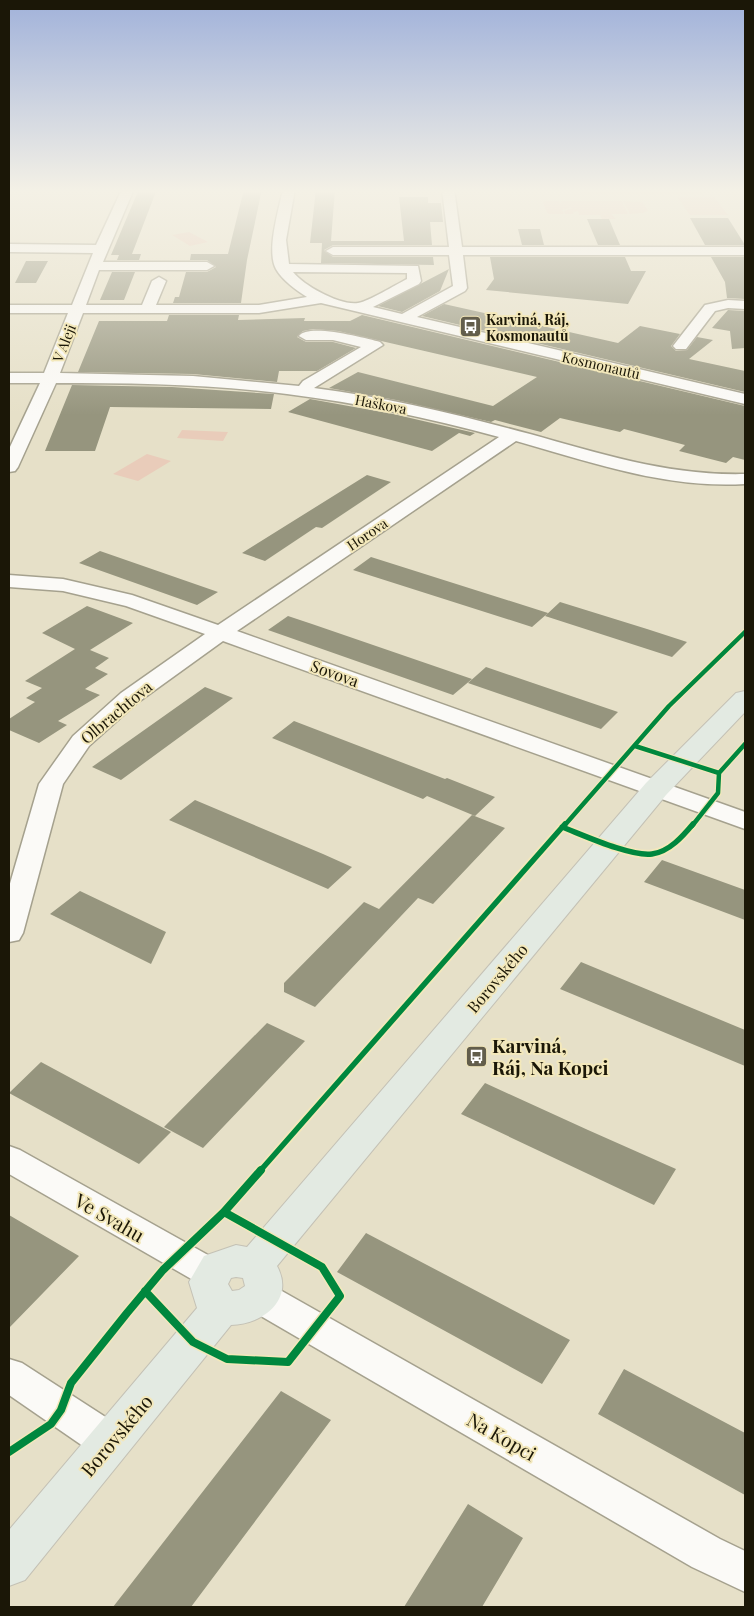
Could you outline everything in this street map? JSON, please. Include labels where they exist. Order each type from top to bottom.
[{"type":"main road","name":"Borovského","points":[[9,1564],[237,1285],[656,789],[745,698]]},
{"type":"street","points":[[281,264],[282,268],[413,269],[414,281],[357,309]]},
{"type":"street","points":[[403,319],[460,288],[457,264]]},
{"type":"street","points":[[95,266],[207,266]]},
{"type":"street","name":"V Aleji","points":[[9,468],[50,378],[95,266]]},
{"type":"street","name":"Kosmonautů","points":[[282,268],[301,289],[321,298],[357,309],[745,399]]},
{"type":"street","points":[[148,308],[157,286],[174,292]]},
{"type":"street","points":[[268,308],[271,291]]},
{"type":"street","points":[[9,309],[268,308],[321,298]]},
{"type":"street","points":[[681,346],[710,308],[728,304],[745,305]]},
{"type":"street","points":[[305,389],[318,378],[375,345],[333,336],[306,336]]},
{"type":"street","name":"Haškova","points":[[9,378],[211,381],[305,389],[426,413],[645,471],[692,479],[745,479]]},
{"type":"street","name":"Horova","points":[[222,632],[513,435]]},
{"type":"street","name":"Sovova","points":[[9,581],[63,585],[124,599],[222,632],[745,821]]},
{"type":"street","name":"Olbrachtova","points":[[9,933],[51,784],[81,740],[129,698],[222,632]]},
{"type":"street","name":"Ve Svahu","points":[[9,1159],[237,1285]]},
{"type":"street","name":"Na Kopci","points":[[237,1285],[698,1548],[745,1572]]},
{"type":"street","points":[[9,1375],[110,1442]]},
{"type":"shaded area","points":[[182,430],[228,432],[223,441],[177,438]]},
{"type":"shaded area","points":[[147,454],[171,461],[138,481],[113,474]]},
{"type":"building","points":[[24,264],[46,264],[36,283],[15,283]]},
{"type":"building","points":[[213,264],[246,264],[241,303],[173,303],[175,297],[179,297],[186,272],[207,272],[216,267]]},
{"type":"building","points":[[491,264],[628,264],[631,271],[646,271],[628,304],[486,290],[494,279]]},
{"type":"building","points":[[715,264],[745,264],[745,299],[727,298],[725,282]]},
{"type":"building","points":[[449,269],[440,291],[402,312],[378,306]]},
{"type":"building","points":[[112,272],[135,272],[124,300],[100,300]]},
{"type":"building","points":[[444,304],[618,343],[640,326],[680,334],[671,346],[676,351],[687,350],[697,337],[713,340],[689,359],[745,371],[745,392],[422,316]]},
{"type":"building","points":[[728,310],[745,311],[745,348],[732,349],[730,331],[712,328]]},
{"type":"building","points":[[169,315],[239,315],[238,320],[305,318],[304,321],[350,321],[362,315],[745,406],[745,460],[733,457],[726,463],[679,451],[685,445],[624,429],[620,432],[560,418],[541,432],[495,420],[491,422],[396,400],[329,388],[358,372],[493,406],[537,377],[338,331],[313,329],[303,331],[297,337],[306,342],[333,342],[356,348],[317,371],[279,371],[277,382],[193,374],[78,372],[99,321],[167,321]]},
{"type":"building","points":[[72,385],[172,387],[274,394],[271,409],[110,407],[95,451],[45,451]]},
{"type":"building","points":[[310,399],[393,414],[475,433],[470,436],[459,433],[432,451],[288,412]]},
{"type":"building","points":[[367,475],[391,482],[322,528],[316,527],[265,561],[242,553]]},
{"type":"building","points":[[100,551],[218,592],[197,605],[79,563]]},
{"type":"building","points":[[371,557],[548,613],[532,627],[353,570]]},
{"type":"building","points":[[560,602],[687,642],[672,657],[545,616]]},
{"type":"building","points":[[87,606],[133,623],[90,650],[109,658],[95,668],[108,674],[85,689],[100,695],[58,721],[67,725],[39,743],[9,730],[9,719],[35,702],[26,698],[42,688],[25,681],[75,649],[42,633]]},
{"type":"building","points":[[288,616],[472,679],[453,695],[268,630]]},
{"type":"building","points":[[486,667],[618,712],[601,729],[468,683]]},
{"type":"building","points":[[205,687],[233,698],[121,780],[92,767]]},
{"type":"building","points":[[294,721],[495,797],[475,816],[427,796],[423,799],[272,738]]},
{"type":"building","points":[[195,800],[352,867],[328,889],[169,820]]},
{"type":"building","points":[[472,815],[505,828],[433,904],[418,898],[315,1007],[284,992],[284,983],[364,902],[379,909]]},
{"type":"building","points":[[662,860],[745,890],[745,920],[644,882]]},
{"type":"building","points":[[80,891],[166,932],[151,964],[50,914]]},
{"type":"building","points":[[581,962],[745,1030],[745,1066],[560,989]]},
{"type":"building","points":[[267,1023],[305,1041],[203,1148],[164,1127]]},
{"type":"building","points":[[41,1062],[171,1132],[139,1164],[9,1093]]},
{"type":"building","points":[[485,1083],[676,1169],[654,1205],[461,1114]]},
{"type":"building","points":[[9,1215],[79,1256],[9,1328]]},
{"type":"building","points":[[366,1233],[570,1340],[542,1384],[337,1272]]},
{"type":"building","points":[[624,1369],[745,1433],[745,1495],[598,1414]]},
{"type":"building","points":[[281,1391],[331,1420],[191,1607],[113,1607]]},
{"type":"building","points":[[468,1504],[523,1538],[482,1607],[404,1607]]},
{"type":"cycle path","points":[[9,1452],[45,1430],[57,1418],[71,1383],[163,1270],[224,1212],[669,706],[745,632]]},
{"type":"cycle path","points":[[562,827],[633,852],[653,854],[680,840],[718,793],[719,773],[745,744]]},
{"type":"cycle path","points":[[635,746],[719,773]]},
{"type":"cycle path","points":[[145,1291],[193,1342],[227,1359],[288,1362],[340,1296],[322,1267],[224,1212]]},
{"type":"place","name":"Karviná, Ráj, Kosmonautů","points":[[470,327]]},
{"type":"place","name":"Karviná, Ráj, Na Kopci","points":[[476,1056]]}]
